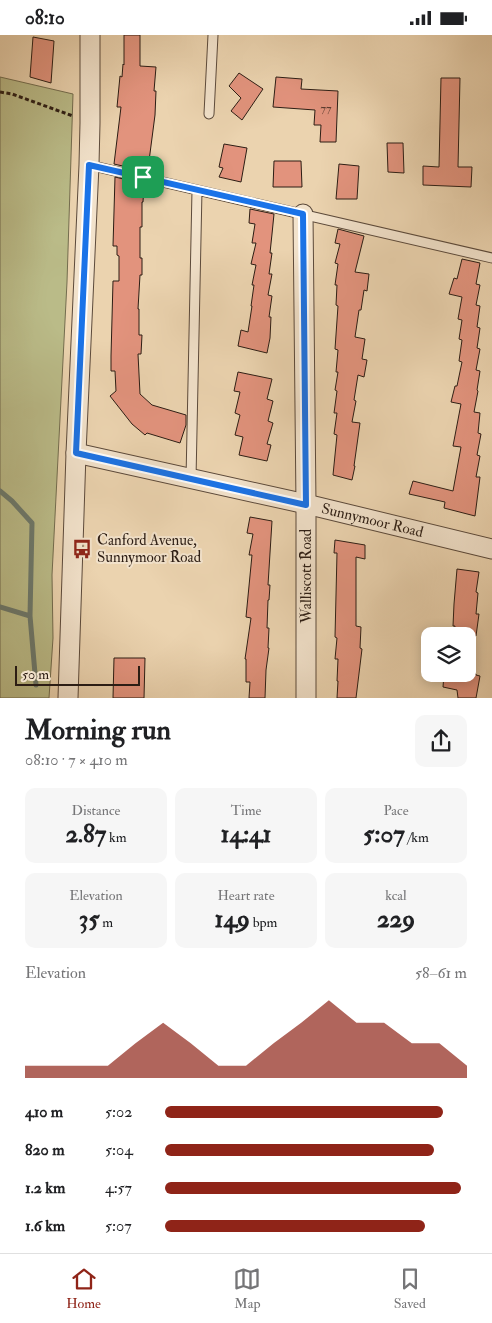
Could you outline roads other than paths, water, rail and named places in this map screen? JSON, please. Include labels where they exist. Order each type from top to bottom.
[{"type":"street","points":[[68,698],[76,453],[89,165],[90,35]]},
{"type":"street","name":"Walliscott Road","points":[[303,214],[306,698]]},
{"type":"street","name":"Sunnymoor Road","points":[[76,453],[492,549]]},
{"type":"lane","points":[[209,114],[213,35]]},
{"type":"lane","points":[[89,165],[492,258]]},
{"type":"lane","points":[[191,479],[196,190]]},
{"type":"waterway","points":[[0,491],[32,523],[30,616],[36,685]]},
{"type":"waterway","points":[[0,607],[30,616]]},
{"type":"place","name":"Canford Avenue, Sunnymoor Road","points":[[82,549]]}]
